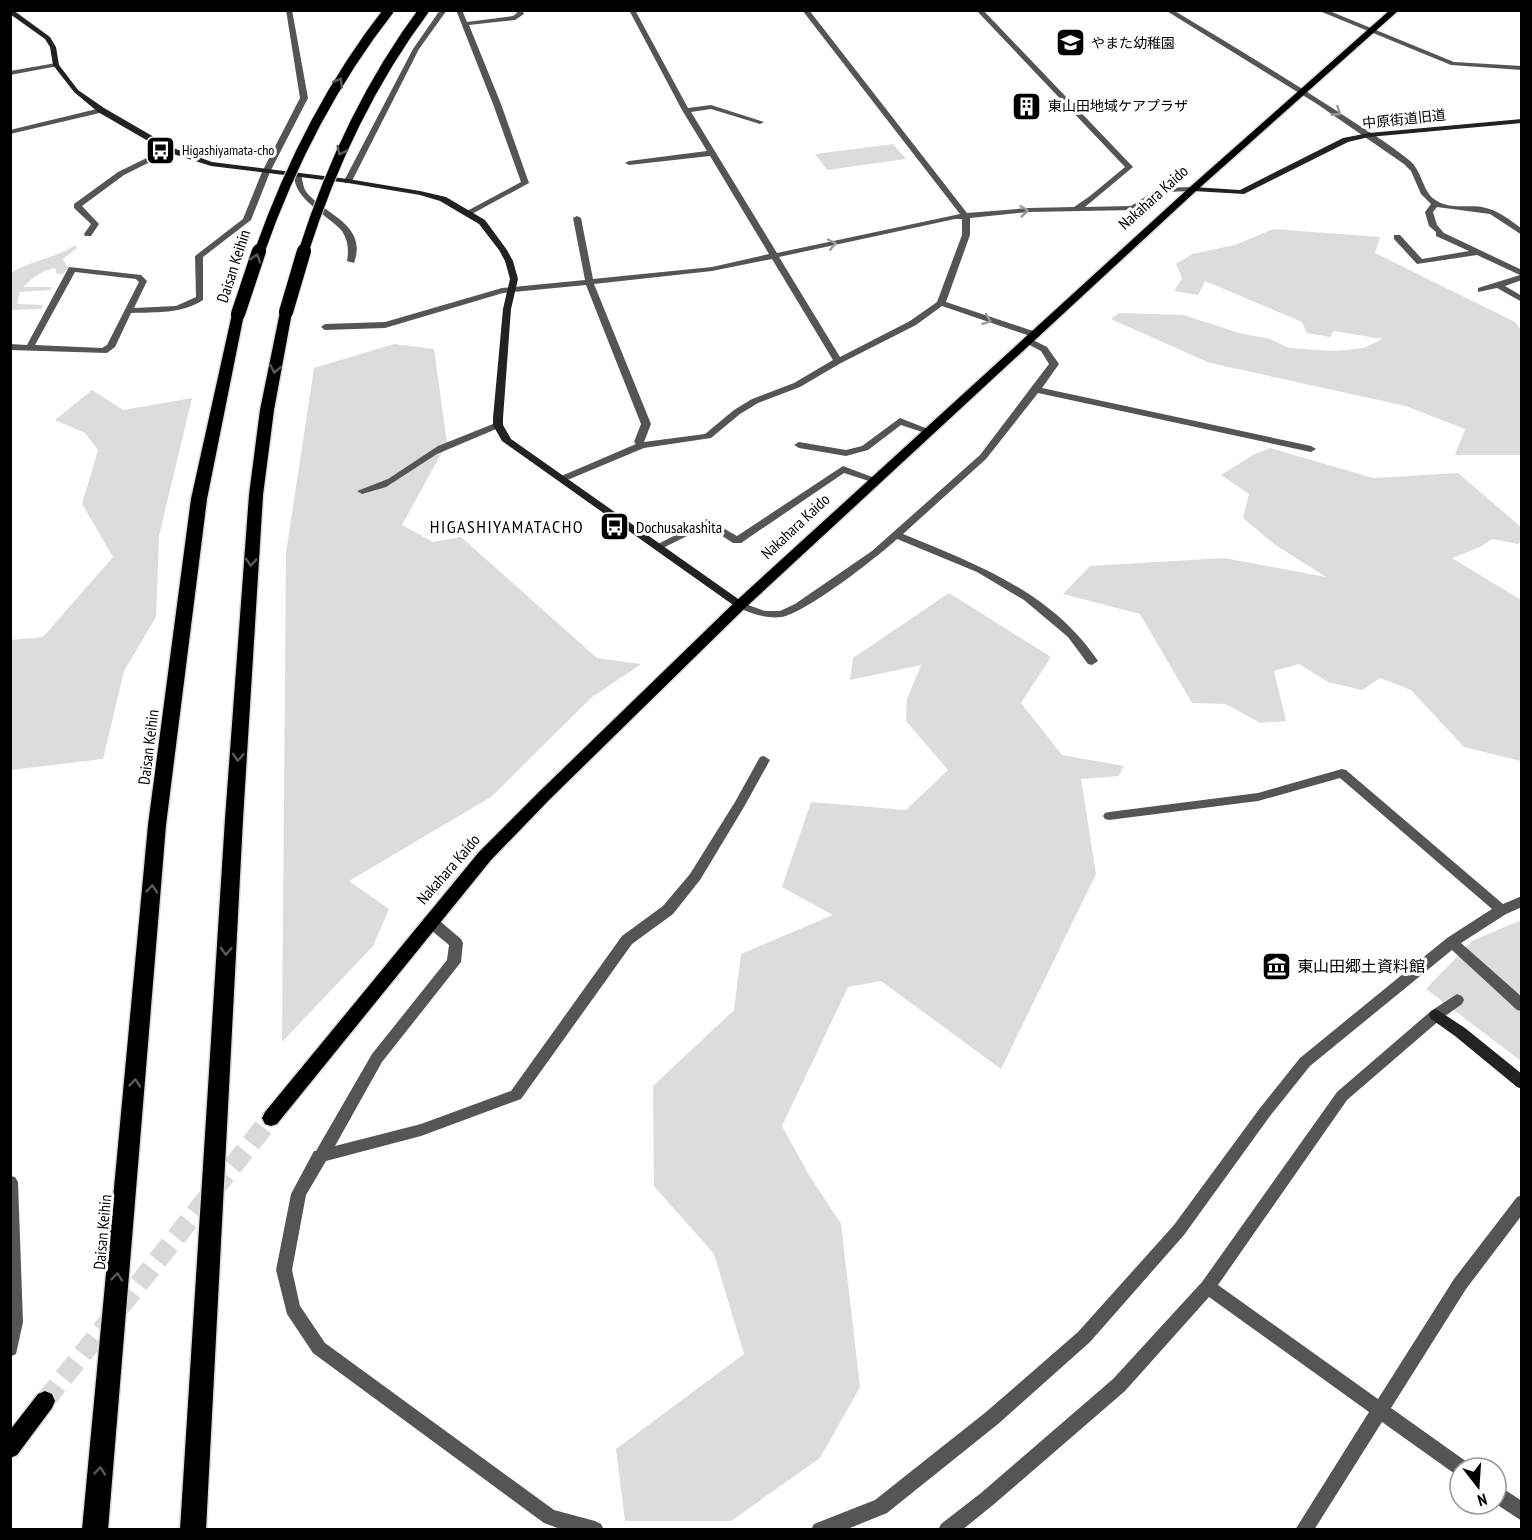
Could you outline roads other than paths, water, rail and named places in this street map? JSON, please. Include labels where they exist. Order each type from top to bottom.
[{"type":"highway","name":"Daisan Keihin","points":[[95,1530],[157,825],[199,500],[215,415],[238,314],[262,236],[292,164],[338,83],[389,10]]},
{"type":"highway","points":[[193,1530],[233,831],[255,507],[267,410],[286,312],[303,250],[333,168],[373,86],[408,30],[424,10]]},
{"type":"main road","name":"Nakahara Kaido","points":[[271,1118],[430,921],[485,856],[535,804],[740,605],[928,431],[1193,189],[1395,10]]},
{"type":"main road","points":[[10,1448],[45,1401]]},
{"type":"street","points":[[128,311],[192,305],[200,298],[199,256],[247,220],[266,172],[304,98],[289,10]]},
{"type":"street","points":[[348,181],[416,49],[444,10]]},
{"type":"street","points":[[459,10],[497,104],[525,183],[470,213]]},
{"type":"street","points":[[464,24],[515,18],[521,14],[519,10]]},
{"type":"street","points":[[632,10],[686,110],[838,361]]},
{"type":"street","points":[[562,479],[642,445],[708,436],[737,412],[755,401],[797,385],[838,361],[892,336],[941,303],[966,235],[966,217],[805,10]]},
{"type":"street","points":[[979,10],[1129,166],[1093,198],[1076,209]]},
{"type":"street","points":[[1168,10],[1303,91],[1412,166],[1423,193],[1435,204],[1488,211],[1501,216],[1521,233]]},
{"type":"street","points":[[1320,10],[1332,12],[1453,64],[1521,68]]},
{"type":"street","points":[[10,11],[48,38],[53,47],[56,64],[76,91],[101,110],[171,150],[211,164],[348,181],[443,199],[470,213],[493,236],[514,273],[513,290],[507,309],[498,425],[507,441],[740,605],[764,614],[782,614],[799,606],[876,553],[983,457],[1054,364],[1044,349],[1030,337],[941,303]]},
{"type":"street","points":[[10,73],[56,64]]},
{"type":"street","points":[[686,110],[711,106],[760,122]]},
{"type":"street","points":[[10,132],[101,110]]},
{"type":"street","name":"中原街道旧道","points":[[1193,189],[1241,192],[1347,140],[1369,135],[1521,121]]},
{"type":"street","points":[[88,234],[95,224],[77,206],[92,196],[99,186],[139,163],[171,150]]},
{"type":"street","points":[[629,163],[712,153]]},
{"type":"street","points":[[297,175],[302,191],[348,231],[354,251],[351,261]]},
{"type":"street","points":[[325,327],[385,325],[513,290],[712,268],[966,217],[1029,210],[1133,208],[1162,190],[1193,189]]},
{"type":"street","points":[[1435,204],[1429,212],[1433,226],[1440,232],[1439,234],[1480,252],[1521,275]]},
{"type":"street","points":[[577,218],[589,281],[646,424],[639,442],[642,445]]},
{"type":"street","points":[[1397,237],[1420,262],[1480,252]]},
{"type":"street","points":[[10,347],[29,349],[104,351],[111,348],[143,281],[138,277],[72,268],[29,349]]},
{"type":"street","points":[[1481,290],[1521,275]]},
{"type":"street","points":[[1498,285],[1521,300]]},
{"type":"street","points":[[1036,390],[1311,450]]},
{"type":"street","points":[[799,446],[846,453],[865,448],[900,421],[928,431]]},
{"type":"street","points":[[362,491],[379,489],[433,453],[498,425]]},
{"type":"street","points":[[659,546],[706,522],[737,541],[843,469],[875,480]]},
{"type":"street","points":[[896,535],[981,570],[1028,598],[1072,634],[1092,661]]},
{"type":"street","points":[[319,1156],[421,1130],[516,1095],[627,940],[668,910],[695,877],[764,760]]},
{"type":"street","points":[[1109,816],[1258,797],[1342,773],[1501,910]]},
{"type":"street","points":[[820,1530],[881,1507],[992,1418],[1084,1337],[1179,1230],[1265,1112],[1305,1062],[1452,942],[1501,910],[1521,901]]},
{"type":"street","points":[[430,921],[456,943],[454,962],[376,1058],[299,1194],[284,1270],[293,1309],[319,1348],[550,1517],[595,1530]]},
{"type":"street","points":[[1452,942],[1521,1006]]},
{"type":"street","points":[[947,1530],[987,1499],[1119,1385],[1208,1287],[1342,1096],[1436,1015],[1457,1000]]},
{"type":"street","points":[[1436,1015],[1521,1083]]},
{"type":"street","points":[[10,1182],[15,1322],[10,1349]]},
{"type":"street","points":[[1304,1530],[1460,1284],[1521,1202]]},
{"type":"street","points":[[1208,1287],[1448,1458]]},
{"type":"street","points":[[1508,1502],[1521,1512]]},
{"type":"tunnel","points":[[45,1401],[271,1118]]},
{"type":"place","name":"やまた幼稚園","points":[[1070,43]]},
{"type":"place","name":"東山田地域ケアプラザ","points":[[1027,106]]},
{"type":"place","name":"Higashiyamata-cho","points":[[161,150]]},
{"type":"place","name":"Dochusakashita","points":[[615,527]]},
{"type":"place","name":"東山田郷土資料館","points":[[1276,966]]},
{"type":"district","name":"HIGASHIYAMATACHO","points":[[507,527]]}]
